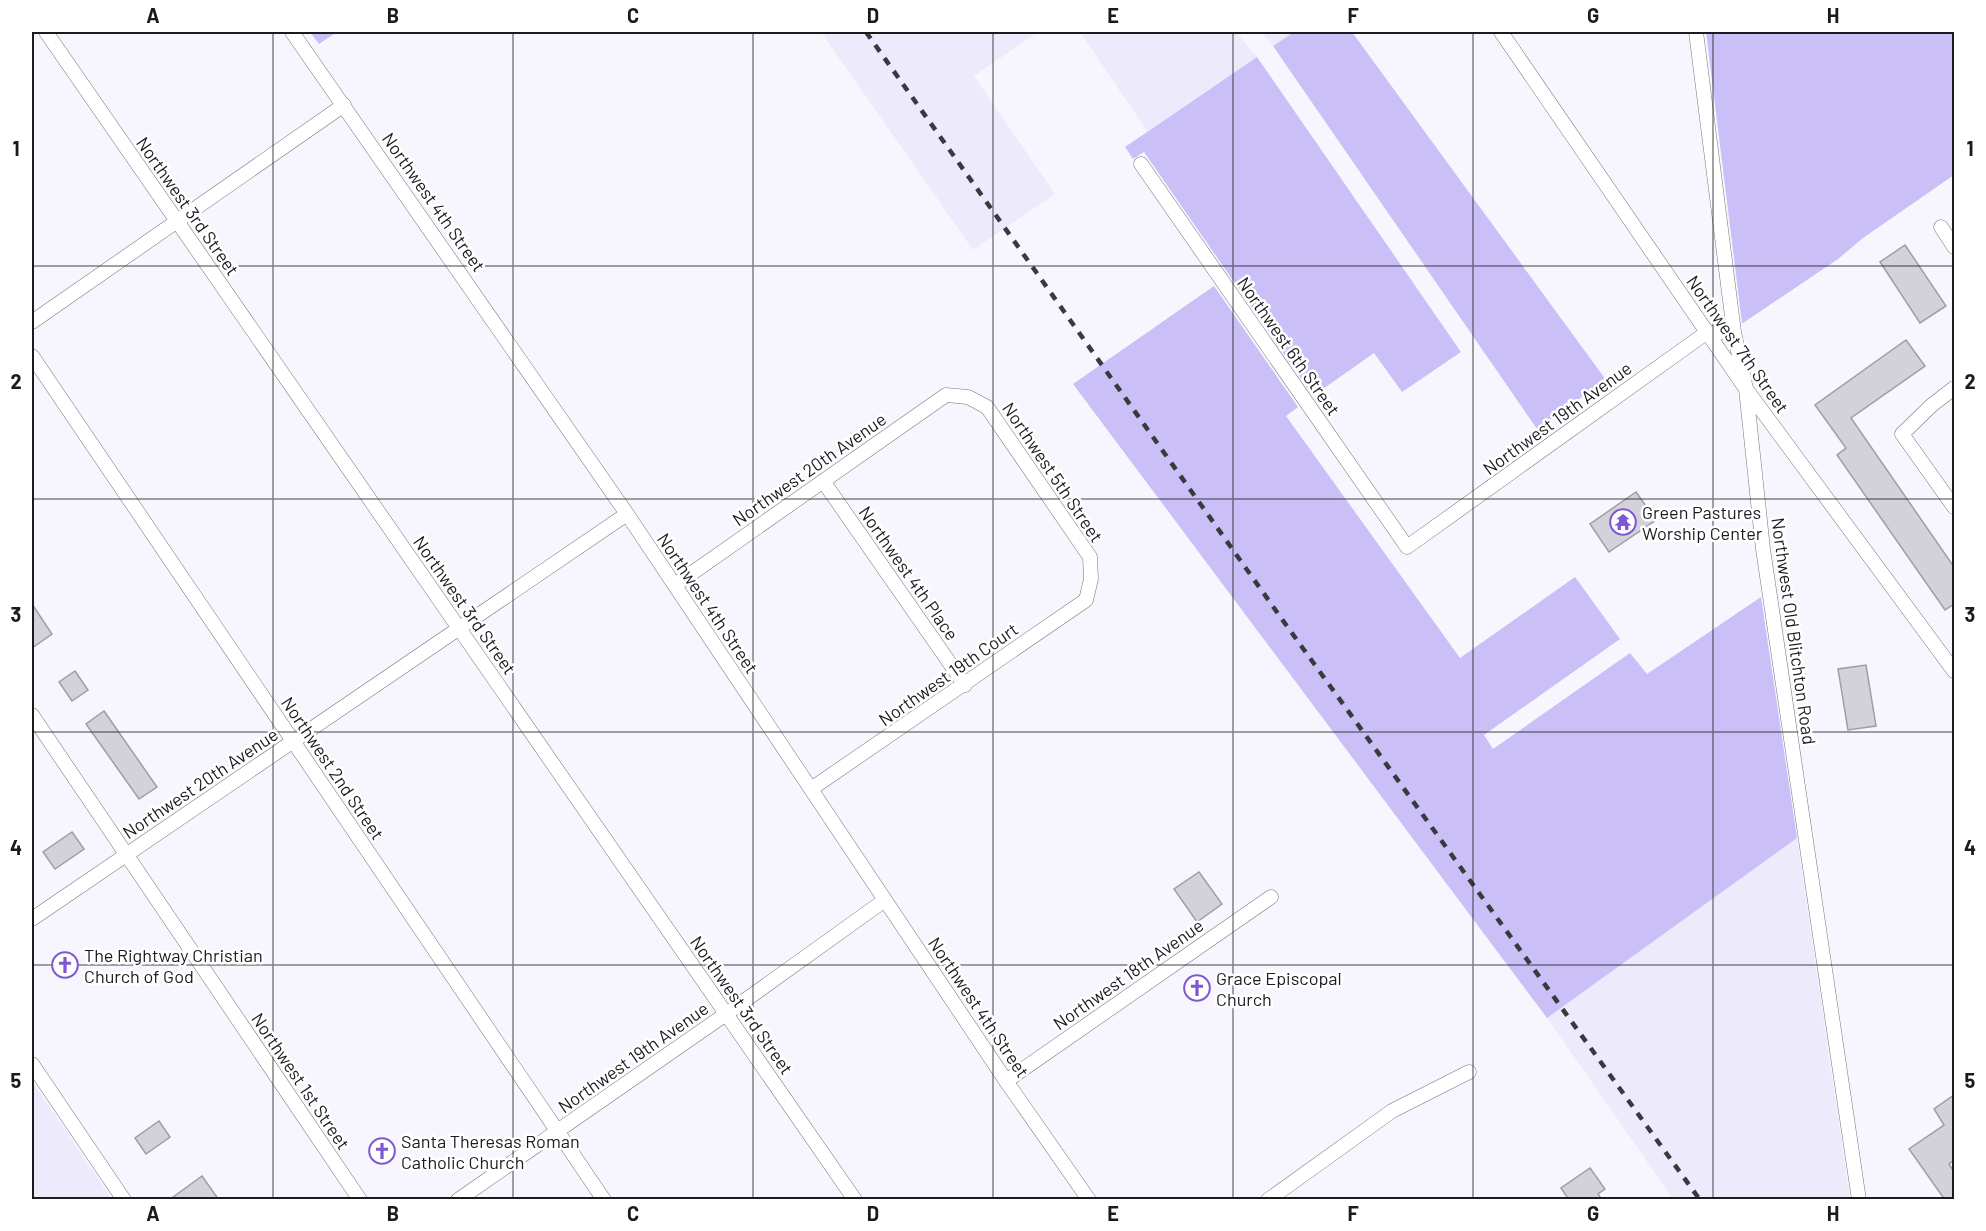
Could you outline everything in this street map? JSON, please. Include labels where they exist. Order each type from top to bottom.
[{"type":"street","name":"Northwest 3rd Street","points":[[46,32],[855,1200]]},
{"type":"street","name":"Northwest 4th Street","points":[[292,32],[627,514],[1006,1081],[1089,1200]]},
{"type":"street","name":"Northwest 7th Street","points":[[1501,32],[1706,333],[1954,671]]},
{"type":"street","name":"Northwest Old Blitchton Road","points":[[1696,32],[1734,332],[1746,389],[1765,561],[1859,1200]]},
{"type":"street","points":[[32,322],[344,105]]},
{"type":"street","name":"Northwest 6th Street","points":[[1141,164],[1407,547]]},
{"type":"street","points":[[1941,227],[1954,247]]},
{"type":"street","points":[[1706,333],[1734,332]]},
{"type":"street","name":"Northwest 19th Avenue","points":[[1407,547],[1706,333]]},
{"type":"street","name":"Northwest 2nd Street","points":[[32,356],[604,1200]]},
{"type":"street","points":[[1954,388],[1932,405],[1902,434],[1954,507]]},
{"type":"street","name":"Northwest 20th Avenue","points":[[675,585],[946,395],[968,397]]},
{"type":"street","name":"Northwest 5th Street","points":[[968,397],[987,407],[1090,556],[1091,579]]},
{"type":"street","name":"Northwest 4th Place","points":[[823,481],[965,685]]},
{"type":"street","name":"Northwest 20th Avenue","points":[[32,919],[627,514]]},
{"type":"street","name":"Northwest 19th Court","points":[[811,789],[1086,600],[1091,579]]},
{"type":"street","name":"Northwest 1st Street","points":[[32,715],[360,1200]]},
{"type":"street","name":"Northwest 18th Avenue","points":[[1006,1081],[1272,897]]},
{"type":"street","name":"Northwest 19th Avenue","points":[[458,1200],[726,1014],[885,900]]},
{"type":"street","points":[[32,1064],[124,1200]]},
{"type":"street","points":[[1268,1200],[1392,1111],[1469,1072]]},
{"type":"shaded area","points":[[310,32],[337,32],[319,44]]},
{"type":"shaded area","points":[[821,32],[1038,32],[974,76],[1055,194],[973,250]]},
{"type":"shaded area","points":[[1080,32],[1236,32],[1257,57],[1147,131]]},
{"type":"shaded area","points":[[1261,32],[1294,32],[1273,46]]},
{"type":"shaded area","points":[[1294,32],[1352,32],[1606,380],[1537,429],[1273,46]]},
{"type":"shaded area","points":[[1706,32],[1954,32],[1954,175],[1863,238],[1838,259],[1743,323],[1742,323]]},
{"type":"shaded area","points":[[1257,57],[1461,352],[1402,392],[1374,353],[1313,396],[1144,152],[1133,159],[1125,147]]},
{"type":"shaded area","points":[[1214,286],[1298,407],[1286,416],[1460,658],[1575,577],[1620,639],[1484,735],[1493,749],[1630,653],[1647,674],[1761,597],[1797,838],[1547,1018],[1073,384]]},
{"type":"shaded area","points":[[1797,838],[1850,1199],[1673,1199],[1547,1018]]},
{"type":"shaded area","points":[[32,1081],[112,1199],[32,1199]]},
{"type":"building","points":[[1905,245],[1946,306],[1920,323],[1880,262]]},
{"type":"building","points":[[1906,340],[1925,366],[1851,418],[1954,567],[1954,604],[1945,610],[1837,455],[1846,448],[1815,405]]},
{"type":"building","name":"Green Pastures Worship Center","points":[[1636,492],[1656,520],[1609,552],[1590,524]]},
{"type":"building","points":[[32,604],[52,634],[32,648]]},
{"type":"building","points":[[1866,665],[1876,726],[1848,730],[1838,669]]},
{"type":"building","points":[[75,671],[88,690],[72,701],[59,682]]},
{"type":"building","points":[[104,711],[157,787],[139,799],[86,724]]},
{"type":"building","points":[[72,832],[84,849],[55,869],[43,852]]},
{"type":"building","points":[[1199,872],[1222,904],[1197,922],[1174,889]]},
{"type":"building","points":[[1954,1095],[1954,1160],[1949,1164],[1954,1172],[1954,1200],[1945,1200],[1909,1149],[1944,1125],[1934,1109]]},
{"type":"building","points":[[159,1121],[170,1137],[146,1154],[135,1138]]},
{"type":"building","points":[[1590,1168],[1605,1189],[1598,1194],[1602,1200],[1569,1200],[1561,1188]]},
{"type":"building","points":[[202,1176],[219,1200],[169,1200]]},
{"type":"railway","points":[[866,32],[1284,622],[1700,1200]]},
{"type":"place","name":"Green Pastures Worship Center","points":[[1623,522]]},
{"type":"place","name":"The Rightway Christian Church of God","points":[[65,965]]},
{"type":"place","name":"Grace Episcopal Church","points":[[1197,988]]},
{"type":"place","name":"Santa Theresas Roman Catholic Church","points":[[382,1151]]}]
